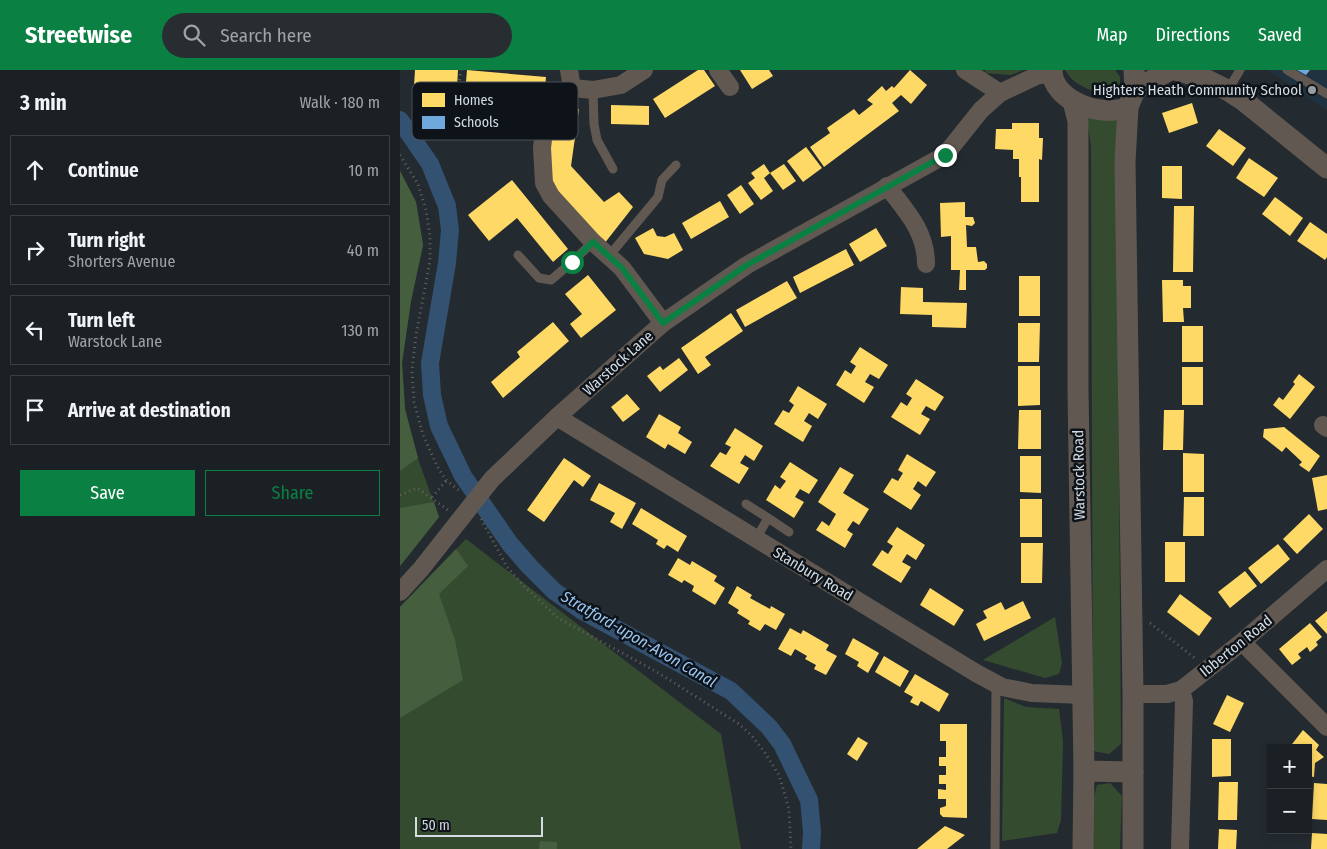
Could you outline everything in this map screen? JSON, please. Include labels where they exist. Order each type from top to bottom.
[{"type":"street","points":[[578,89],[593,90],[620,85],[644,70]]},
{"type":"street","points":[[718,70],[730,88]]},
{"type":"street","points":[[964,70],[1000,93]]},
{"type":"street","points":[[1052,72],[1058,89],[1073,101],[1099,110],[1120,111],[1133,89],[1170,70]]},
{"type":"street","points":[[1175,70],[1204,78],[1228,90],[1327,168]]},
{"type":"street","name":"Warstock Lane","points":[[400,592],[421,569],[492,479],[557,417],[663,323],[747,265],[945,155],[982,110],[1000,93],[1036,76],[1052,72]]},
{"type":"street","points":[[1133,89],[1125,162],[1133,694],[1133,849]]},
{"type":"street","name":"Warstock Road","points":[[1073,101],[1078,121],[1078,390],[1084,771],[1083,849]]},
{"type":"street","points":[[543,140],[544,183],[551,196],[593,242],[622,268],[663,323]]},
{"type":"street","points":[[887,186],[918,228],[926,250],[926,264]]},
{"type":"street","name":"Stanbury Road","points":[[557,417],[996,684],[1032,693],[1083,695]]},
{"type":"street","name":"Ibberton Road","points":[[1133,694],[1167,694],[1181,690],[1242,642],[1327,568]]},
{"type":"street","points":[[1242,642],[1327,727]]},
{"type":"street","points":[[1180,849],[1184,701],[1181,690]]},
{"type":"street","points":[[1084,771],[1133,772]]},
{"type":"lane","points":[[1228,90],[1240,70]]},
{"type":"lane","points":[[1287,70],[1327,94]]},
{"type":"lane","points":[[593,90],[594,124],[597,140],[613,169]]},
{"type":"lane","points":[[609,256],[658,197],[662,180],[676,165]]},
{"type":"lane","points":[[518,255],[539,278],[550,280],[593,242]]},
{"type":"lane","points":[[746,504],[789,532]]},
{"type":"lane","points":[[756,539],[768,518]]},
{"type":"lane","points":[[995,849],[996,684]]},
{"type":"path","points":[[400,155],[418,184],[426,210],[430,236],[430,261],[416,335],[412,370],[414,402],[423,435],[437,466],[446,480],[453,484]]},
{"type":"path","points":[[400,495],[417,488],[432,497],[446,480]]},
{"type":"path","points":[[479,516],[508,567],[558,618],[657,672],[739,724],[752,736],[779,775],[789,809],[791,849]]},
{"type":"path","points":[[1146,620],[1209,669]]},
{"type":"shaded area","name":"Highters Heath Community School","points":[[1268,70],[1327,70],[1327,110]]},
{"type":"green space","points":[[986,70],[1024,70],[1011,75],[984,73]]},
{"type":"green space","points":[[1065,70],[1115,70],[1120,77],[1120,90],[1113,97],[1093,91],[1074,81]]},
{"type":"green space","points":[[1087,116],[1120,119],[1117,214],[1121,744],[1109,754],[1093,751],[1091,147]]},
{"type":"green space","points":[[400,171],[416,202],[423,245],[411,301],[402,362],[405,409],[418,459],[439,517],[400,566]]},
{"type":"green space","points":[[400,171],[416,202],[423,245],[411,301],[402,363],[405,409],[418,458],[400,471]]},
{"type":"green space","points":[[434,502],[439,517],[400,566],[400,508]]},
{"type":"green space","points":[[466,539],[721,734],[741,849],[400,849],[400,607]]},
{"type":"green space","points":[[456,549],[468,566],[439,594],[455,640],[463,680],[400,718],[400,607]]},
{"type":"green space","points":[[1055,617],[1062,663],[1059,674],[1045,678],[983,660]]},
{"type":"green space","points":[[1004,698],[1026,707],[1059,709],[1063,741],[1061,820],[1057,833],[1002,841]]},
{"type":"green space","points":[[1110,783],[1122,796],[1120,849],[1093,849],[1093,801],[1097,785]]},
{"type":"green space","points":[[540,841],[557,842],[557,849],[539,849]]},
{"type":"building: Homes","points":[[415,70],[458,70],[457,82],[414,82]]},
{"type":"building: Homes","points":[[467,70],[546,77],[546,82],[466,82]]},
{"type":"building: Homes","points":[[698,70],[704,70],[715,86],[665,118],[653,99]]},
{"type":"building: Homes","points":[[740,70],[769,70],[773,76],[752,89]]},
{"type":"building: Homes","points":[[910,70],[927,85],[911,104],[901,95],[892,103],[899,111],[824,167],[810,147],[830,133],[827,128],[854,109],[859,115],[873,104],[867,100],[882,86],[886,91],[892,86],[894,88]]},
{"type":"building: Homes","points":[[1192,103],[1198,123],[1169,133],[1162,113]]},
{"type":"building: Homes","points":[[611,105],[649,106],[649,125],[611,124]]},
{"type":"building: Homes","points":[[1012,123],[1039,123],[1039,138],[1043,138],[1042,160],[1039,159],[1039,202],[1021,202],[1019,159],[1013,159],[1013,150],[995,149],[996,129],[1012,129]]},
{"type":"building: Homes","points":[[1219,129],[1246,148],[1233,166],[1206,146]]},
{"type":"building: Homes","points":[[551,140],[575,140],[571,166],[604,202],[619,192],[633,207],[604,244],[551,186],[549,160]]},
{"type":"building: Homes","points":[[806,147],[822,168],[803,182],[787,161]]},
{"type":"building: Homes","points":[[1249,158],[1278,178],[1264,197],[1236,178]]},
{"type":"building: Homes","points":[[764,164],[770,173],[764,178],[773,191],[761,200],[748,183],[755,178],[751,173]]},
{"type":"building: Homes","points":[[784,164],[796,181],[783,190],[770,173]]},
{"type":"building: Homes","points":[[1162,166],[1182,166],[1182,199],[1162,198]]},
{"type":"building: Homes","points":[[512,180],[568,249],[553,262],[517,218],[489,241],[468,215]]},
{"type":"building: Homes","points":[[741,185],[754,204],[740,214],[727,195]]},
{"type":"building: Homes","points":[[1275,197],[1303,218],[1290,236],[1262,214]]},
{"type":"building: Homes","points":[[720,201],[729,217],[691,239],[682,223]]},
{"type":"building: Homes","points":[[965,202],[965,217],[973,217],[975,223],[972,226],[966,225],[967,247],[976,247],[978,262],[984,261],[987,264],[987,268],[985,270],[966,270],[966,290],[959,290],[960,270],[951,270],[951,236],[941,237],[940,203]]},
{"type":"building: Homes","points":[[1174,206],[1194,206],[1193,272],[1173,272]]},
{"type":"building: Homes","points":[[1310,222],[1327,234],[1327,257],[1325,260],[1297,241]]},
{"type":"building: Homes","points":[[653,228],[657,236],[665,237],[674,233],[683,250],[668,259],[644,254],[635,238]]},
{"type":"building: Homes","points":[[876,228],[887,246],[860,262],[849,244]]},
{"type":"building: Homes","points":[[846,249],[854,265],[800,293],[793,277]]},
{"type":"building: Homes","points":[[588,275],[616,310],[581,338],[570,324],[582,314],[565,294]]},
{"type":"building: Homes","points":[[1019,276],[1040,276],[1040,316],[1019,316]]},
{"type":"building: Homes","points":[[1162,280],[1183,280],[1183,286],[1191,286],[1191,308],[1183,308],[1184,322],[1163,322]]},
{"type":"building: Homes","points":[[787,281],[797,298],[745,327],[736,310]]},
{"type":"building: Homes","points":[[901,287],[923,288],[923,302],[967,303],[966,328],[932,327],[932,315],[900,314]]},
{"type":"building: Homes","points":[[731,313],[743,331],[705,357],[711,365],[698,374],[681,348]]},
{"type":"building: Homes","points":[[553,322],[569,341],[503,398],[491,382],[520,357],[517,352]]},
{"type":"building: Homes","points":[[1018,323],[1040,323],[1039,362],[1018,362]]},
{"type":"building: Homes","points":[[1182,326],[1203,326],[1203,362],[1182,362]]},
{"type":"building: Homes","points":[[860,347],[888,365],[879,379],[870,374],[865,382],[874,387],[864,403],[836,385],[845,370],[851,374],[856,366],[850,362]]},
{"type":"building: Homes","points":[[679,358],[688,370],[660,392],[647,376],[660,366],[663,370]]},
{"type":"building: Homes","points":[[1018,366],[1040,366],[1040,405],[1018,406]]},
{"type":"building: Homes","points":[[1182,367],[1203,367],[1203,405],[1182,405]]},
{"type":"building: Homes","points":[[1299,374],[1315,387],[1290,419],[1273,405],[1279,397],[1283,400],[1295,384],[1293,382]]},
{"type":"building: Homes","points":[[916,379],[944,397],[935,411],[926,406],[921,414],[930,419],[920,435],[891,417],[901,402],[907,406],[912,398],[906,394]]},
{"type":"building: Homes","points":[[798,386],[827,404],[818,419],[809,413],[804,421],[812,426],[803,442],[774,424],[783,410],[789,413],[794,405],[789,401]]},
{"type":"building: Homes","points":[[627,394],[640,409],[623,422],[611,407]]},
{"type":"building: Homes","points":[[1019,410],[1041,410],[1041,449],[1018,449]]},
{"type":"building: Homes","points":[[1164,410],[1184,410],[1183,450],[1163,450]]},
{"type":"building: Homes","points":[[659,414],[681,427],[678,433],[692,442],[685,454],[668,444],[665,449],[646,437]]},
{"type":"building: Homes","points":[[1284,427],[1320,456],[1309,472],[1299,465],[1302,462],[1286,447],[1282,452],[1263,437],[1264,429]]},
{"type":"building: Homes","points":[[735,428],[763,446],[754,461],[745,455],[740,463],[749,468],[739,484],[710,466],[720,452],[726,455],[731,447],[725,444]]},
{"type":"building: Homes","points":[[1183,453],[1204,454],[1204,492],[1183,492]]},
{"type":"building: Homes","points":[[907,454],[936,472],[926,487],[918,481],[913,489],[921,495],[911,510],[883,492],[892,478],[898,481],[903,473],[898,470]]},
{"type":"building: Homes","points":[[1020,456],[1041,456],[1041,493],[1020,492]]},
{"type":"building: Homes","points":[[564,458],[591,476],[583,487],[574,480],[544,522],[527,510]]},
{"type":"building: Homes","points":[[790,462],[818,480],[809,494],[800,489],[795,497],[804,502],[794,518],[766,500],[775,485],[780,489],[786,481],[780,477]]},
{"type":"building: Homes","points":[[840,467],[854,475],[843,493],[869,509],[859,525],[853,521],[847,530],[853,534],[845,548],[816,530],[822,521],[829,526],[836,514],[818,502]]},
{"type":"building: Homes","points":[[1327,475],[1327,509],[1318,511],[1312,478]]},
{"type":"building: Homes","points":[[599,483],[636,503],[622,529],[610,522],[615,513],[590,500]]},
{"type":"building: Homes","points":[[1184,497],[1204,497],[1204,536],[1183,536]]},
{"type":"building: Homes","points":[[1020,499],[1042,499],[1042,537],[1020,537]]},
{"type":"building: Homes","points":[[641,508],[687,536],[678,552],[667,545],[664,549],[656,544],[658,540],[632,524]]},
{"type":"building: Homes","points":[[1309,514],[1323,529],[1297,554],[1283,539]]},
{"type":"building: Homes","points":[[897,527],[925,545],[916,560],[907,554],[902,562],[911,567],[901,583],[872,565],[882,550],[888,554],[893,546],[887,542]]},
{"type":"building: Homes","points":[[1165,542],[1185,542],[1185,582],[1165,582]]},
{"type":"building: Homes","points":[[1021,543],[1043,543],[1042,583],[1021,583]]},
{"type":"building: Homes","points":[[1278,544],[1290,559],[1261,584],[1248,568]]},
{"type":"building: Homes","points":[[678,558],[690,565],[692,561],[717,576],[714,581],[725,588],[715,605],[692,591],[694,586],[684,580],[682,583],[668,575]]},
{"type":"building: Homes","points":[[1245,571],[1257,586],[1230,608],[1218,592]]},
{"type":"building: Homes","points":[[737,586],[752,595],[750,598],[770,609],[771,606],[785,614],[776,630],[765,624],[760,631],[748,624],[750,621],[737,613],[739,610],[728,603]]},
{"type":"building: Homes","points":[[930,588],[964,610],[954,626],[920,605]]},
{"type":"building: Homes","points":[[1180,594],[1212,618],[1199,636],[1167,612]]},
{"type":"building: Homes","points":[[1023,601],[1031,618],[984,641],[976,624],[987,618],[983,611],[1001,602],[1005,610]]},
{"type":"building: Homes","points":[[1327,611],[1327,634],[1315,621]]},
{"type":"building: Homes","points":[[1310,623],[1322,637],[1316,642],[1318,645],[1310,652],[1307,647],[1298,654],[1301,658],[1292,665],[1279,649]]},
{"type":"building: Homes","points":[[790,628],[801,634],[803,630],[829,645],[826,650],[837,656],[826,675],[814,669],[816,665],[805,659],[807,656],[795,649],[791,656],[778,649]]},
{"type":"building: Homes","points":[[853,638],[879,653],[868,673],[857,666],[859,662],[845,654]]},
{"type":"building: Homes","points":[[884,656],[909,671],[900,687],[875,672]]},
{"type":"building: Homes","points":[[915,674],[949,694],[939,712],[921,701],[918,706],[910,702],[913,697],[904,692]]},
{"type":"building: Homes","points":[[1227,695],[1244,703],[1230,732],[1213,724]]},
{"type":"building: Homes","points":[[940,724],[967,724],[967,818],[943,817],[940,814],[940,808],[946,806],[946,799],[938,799],[938,789],[946,790],[946,784],[939,784],[939,775],[946,775],[946,766],[939,766],[939,757],[946,757],[946,741],[940,741]]},
{"type":"building: Homes","points":[[1303,730],[1319,745],[1316,750],[1324,757],[1315,763],[1314,777],[1312,777],[1312,744],[1292,744]]},
{"type":"building: Homes","points":[[858,737],[868,743],[857,761],[847,754]]},
{"type":"building: Homes","points":[[1212,739],[1231,739],[1231,776],[1212,777]]},
{"type":"building: Homes","points":[[1219,782],[1238,782],[1237,820],[1218,820]]},
{"type":"building: Homes","points":[[1314,783],[1327,784],[1327,820],[1312,819]]},
{"type":"building: Homes","points":[[945,826],[965,835],[947,849],[917,849]]},
{"type":"building: Homes","points":[[1219,829],[1237,830],[1236,849],[1218,849]]},
{"type":"building: Homes","points":[[1312,833],[1327,834],[1327,849],[1311,849]]},
{"type":"building: Schools","points":[[1297,70],[1310,70],[1306,75]]},
{"type":"waterway","name":"Stratford-upon-Avon Canal","points":[[400,120],[412,138]]},
{"type":"waterway","name":"Stratford-upon-Avon Canal","points":[[414,140],[430,164],[447,206],[450,230],[447,263],[430,363],[432,395],[439,426],[463,476],[510,544],[554,591],[581,610],[731,691],[769,727],[782,744],[809,800],[812,832],[811,849]]},
{"type":"place","name":"Highters Heath Community School","points":[[1312,90]]},
{"type":"route","points":[[572,262],[593,242],[622,268],[663,323],[747,265],[945,155]]}]
